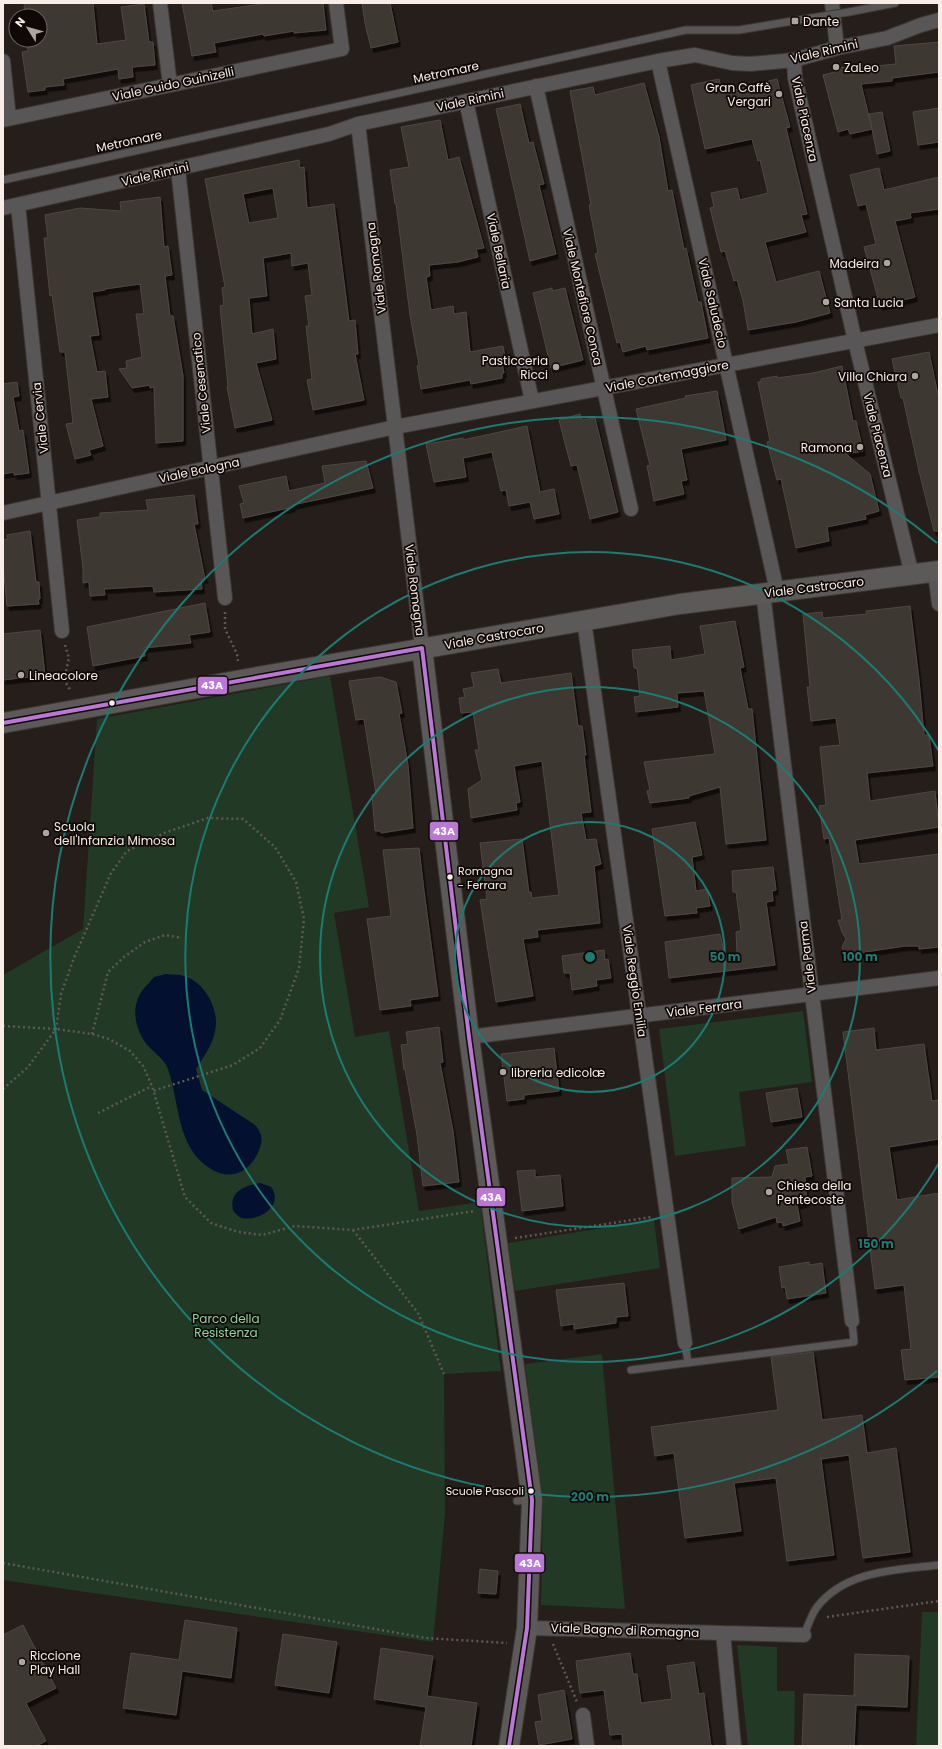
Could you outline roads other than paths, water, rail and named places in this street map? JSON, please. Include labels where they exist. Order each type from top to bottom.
[{"type":"street","points":[[160,3],[170,85]]},
{"type":"street","name":"Viale Guido Guinizelli","points":[[6,119],[342,49],[336,3]]},
{"type":"street","points":[[832,3],[837,48]]},
{"type":"street","name":"Viale Rimini","points":[[3,208],[330,134],[358,124],[658,61],[696,55],[732,63],[750,64],[794,60],[837,48],[887,38],[939,20]]},
{"type":"street","name":"Viale Piacenza","points":[[794,60],[795,78],[855,341],[912,575]]},
{"type":"street","points":[[3,61],[6,119]]},
{"type":"street","name":"Viale Saludecio","points":[[658,61],[727,365],[770,592]]},
{"type":"street","name":"Viale Montefiore Conca","points":[[536,86],[631,508]]},
{"type":"street","name":"Viale Bellaria","points":[[466,101],[532,401]]},
{"type":"street","name":"Viale Romagna","points":[[358,124],[469,1037],[492,1208],[525,1500],[525,1600],[527,1628],[509,1746]]},
{"type":"street","name":"Viale Cesenatico","points":[[178,169],[225,598]]},
{"type":"street","name":"Viale Cervia","points":[[18,205],[62,631]]},
{"type":"street","name":"Viale Cortemaggiore","points":[[395,427],[939,325]]},
{"type":"street","name":"Viale Bologna","points":[[3,513],[395,427]]},
{"type":"street","points":[[937,571],[939,604]]},
{"type":"street","name":"Viale Castrocaro","points":[[3,723],[422,648],[680,604],[937,571]]},
{"type":"street","name":"Viale Parma","points":[[770,592],[812,994],[852,1321]]},
{"type":"street","name":"Viale Reggio Emilia","points":[[584,620],[685,1343]]},
{"type":"street","name":"Viale Ferrara","points":[[469,1037],[939,978]]},
{"type":"street","name":"Viale Bagno di Romagna","points":[[527,1628],[804,1635]]},
{"type":"street","points":[[723,1633],[734,1746]]},
{"type":"street","points":[[583,1715],[587,1746]]},
{"type":"lane","name":"Metromare","points":[[3,180],[686,30],[739,30],[895,3]]},
{"type":"lane","points":[[631,1370],[854,1342],[852,1321]]},
{"type":"lane","points":[[685,1343],[688,1363]]},
{"type":"lane","points":[[804,1635],[816,1609],[826,1597],[838,1587],[879,1572],[939,1565]]},
{"type":"water","points":[[166,974],[182,975],[192,979],[204,991],[213,1006],[216,1023],[214,1036],[196,1069],[202,1090],[255,1125],[259,1130],[261,1142],[256,1157],[246,1169],[240,1172],[233,1174],[219,1173],[211,1169],[200,1160],[191,1149],[181,1124],[168,1069],[163,1061],[146,1043],[139,1032],[135,1010],[139,996],[154,977]]},
{"type":"water","points":[[260,1183],[271,1187],[274,1194],[272,1206],[267,1211],[255,1218],[248,1219],[239,1217],[233,1210],[233,1198],[239,1190]]},
{"type":"place","name":"Dante","points":[[795,21]]},
{"type":"place","name":"ZaLeo","points":[[836,67]]},
{"type":"place","name":"Gran Caffè Vergari","points":[[779,94]]},
{"type":"place","name":"Madeira","points":[[887,263]]},
{"type":"place","name":"Santa Lucia","points":[[826,302]]},
{"type":"place","name":"Pasticceria Ricci","points":[[556,367]]},
{"type":"place","name":"Villa Chiara","points":[[915,376]]},
{"type":"place","name":"Ramona","points":[[860,447]]},
{"type":"place","name":"Lineacolore","points":[[21,675]]},
{"type":"place","name":"Scuola dell'Infanzia Mimosa","points":[[46,833]]},
{"type":"place","name":"Romagna - Ferrara","points":[[450,877]]},
{"type":"place","name":"libreria edicolæ","points":[[503,1072]]},
{"type":"place","name":"Chiesa della Pentecoste","points":[[769,1192]]},
{"type":"place","name":"Scuole Pascoli","points":[[531,1491]]},
{"type":"place","name":"Riccione Play Hall","points":[[22,1662]]},
{"type":"park label","name":"Parco della Resistenza","points":[[226,1325]]}]
